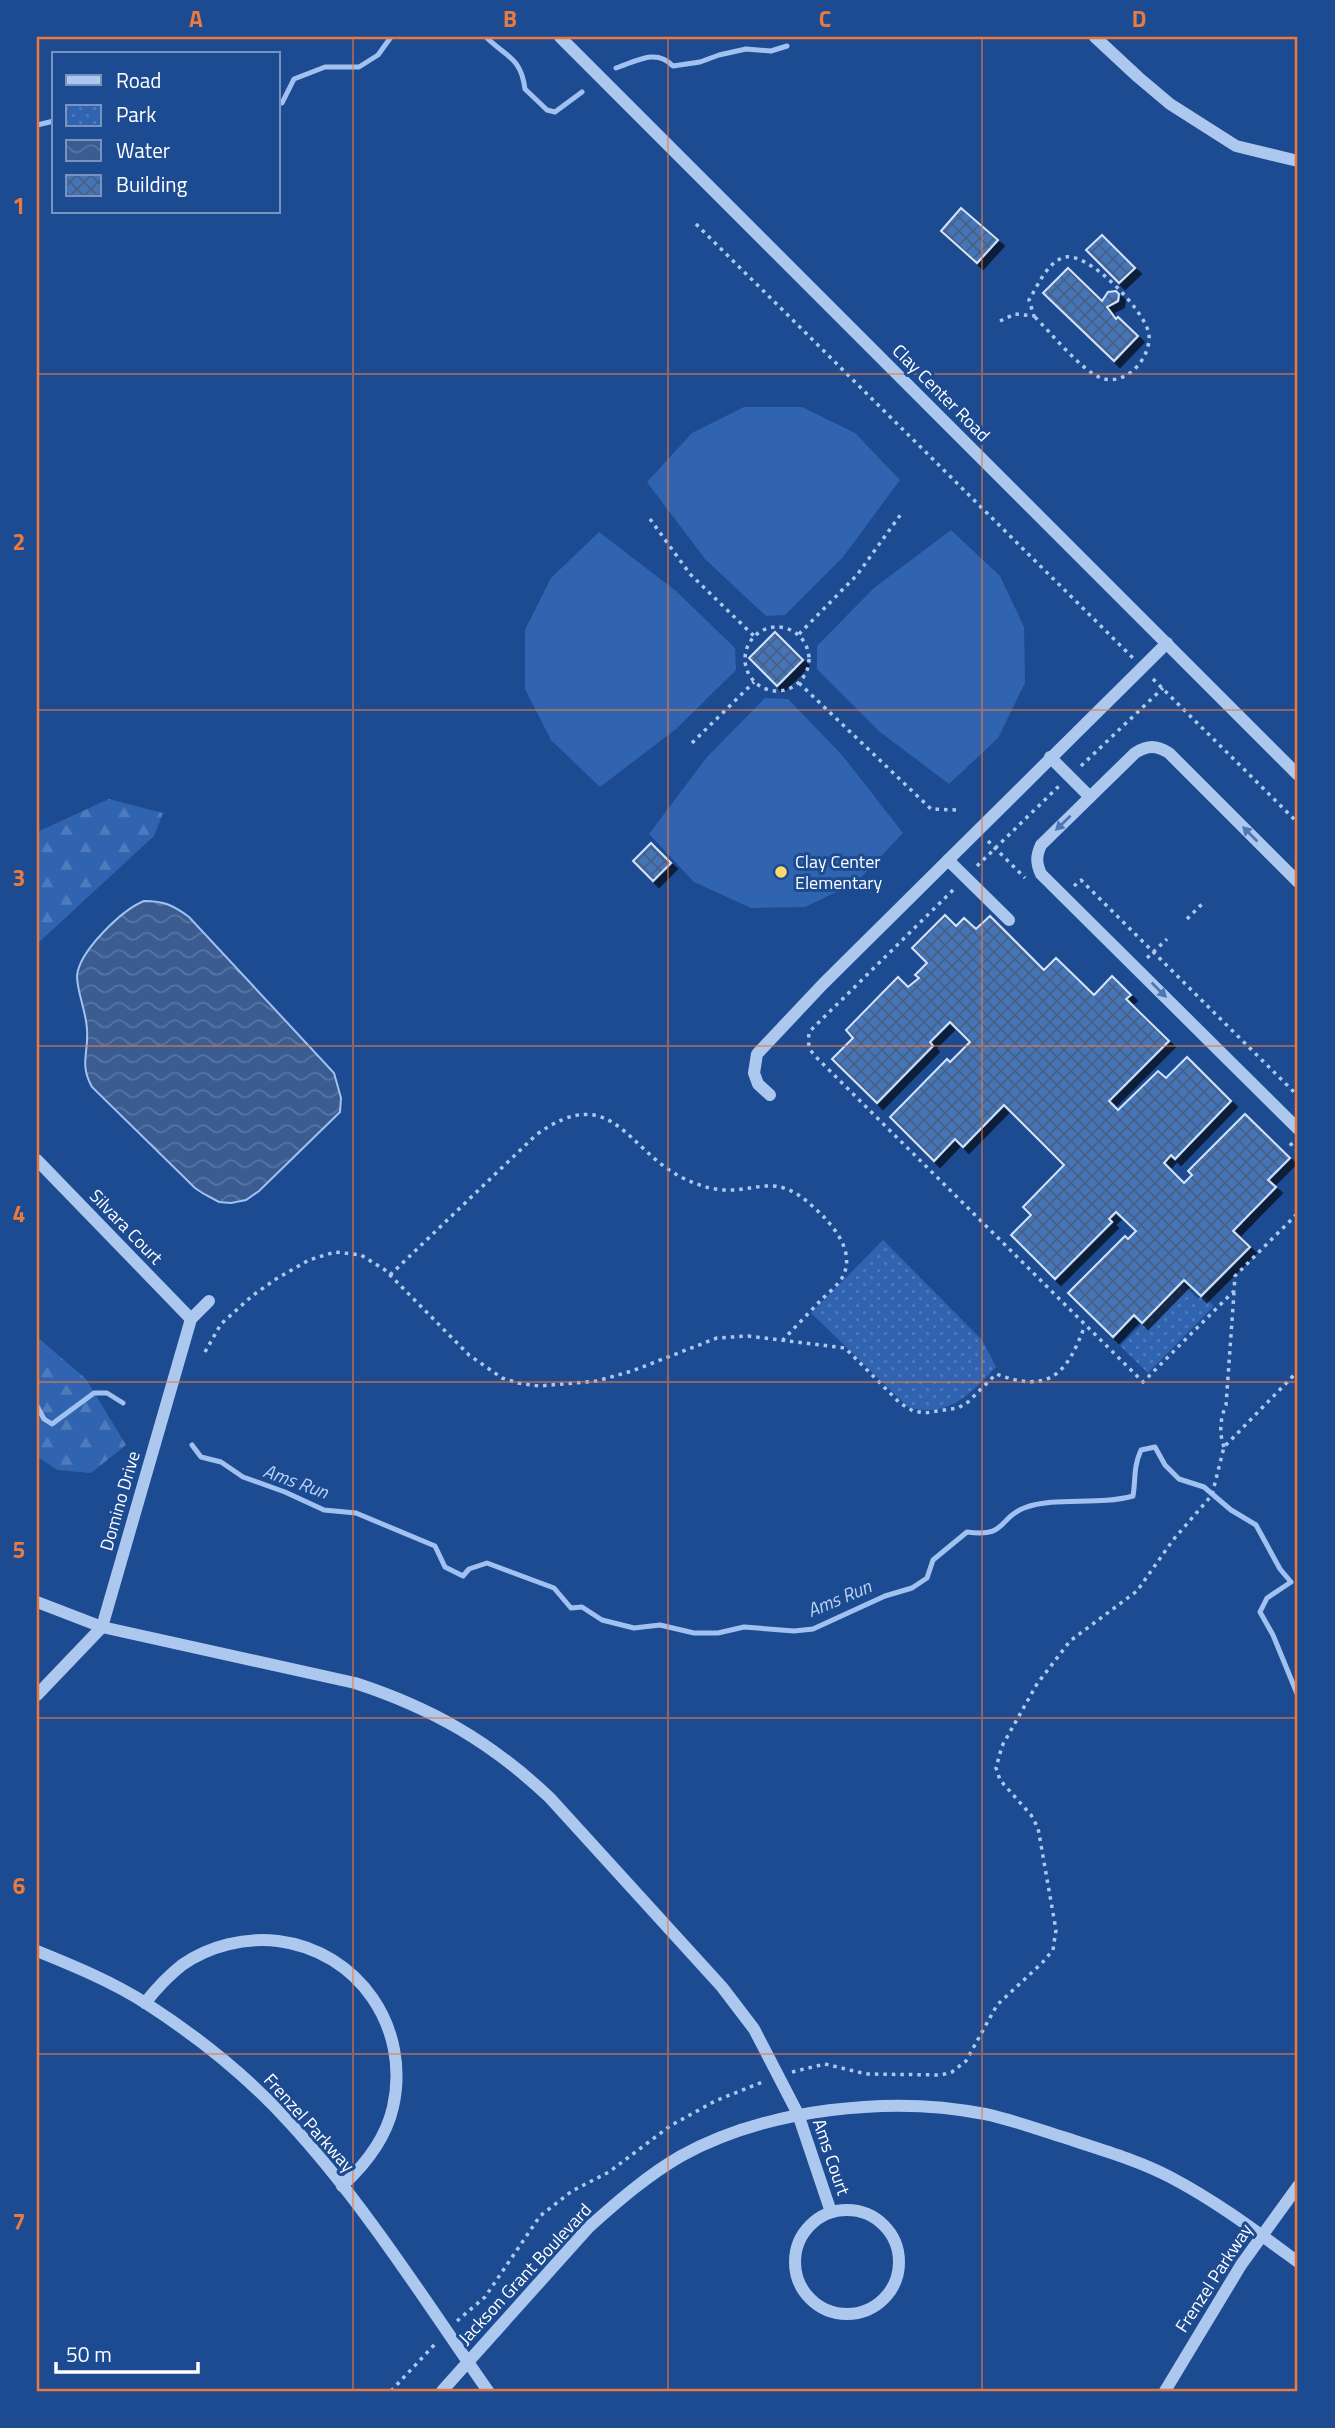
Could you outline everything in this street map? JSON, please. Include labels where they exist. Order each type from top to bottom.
[{"type":"street","name":"Clay Center Road","points":[[559,37],[1298,775]]},
{"type":"street","points":[[1095,37],[1170,104],[1236,146],[1298,161]]},
{"type":"street","points":[[770,1096],[758,1084],[754,1073],[757,1054],[814,993],[1167,643]]},
{"type":"street","points":[[1298,882],[1169,753],[1151,746],[1135,753],[1041,845],[1037,854],[1041,874],[1298,1129]]},
{"type":"street","points":[[1050,757],[1090,797]]},
{"type":"street","points":[[948,860],[1009,920]]},
{"type":"street","name":"Silvara Court","points":[[37,1160],[191,1319]]},
{"type":"street","name":"Domino Drive","points":[[37,1695],[102,1627],[191,1319],[209,1301]]},
{"type":"street","points":[[37,1602],[102,1627],[355,1683],[392,1695],[440,1717],[488,1745],[550,1798],[722,1987],[764,2045],[777,2077],[798,2114]]},
{"type":"street","points":[[145,2003],[182,1965],[216,1947],[244,1941],[260,1939],[305,1947],[325,1955],[349,1970],[367,1990],[390,2035],[396,2062],[396,2086],[393,2108],[378,2143],[355,2174],[341,2186]]},
{"type":"street","name":"Frenzel Parkway","points":[[37,1951],[145,2003],[231,2066],[264,2096],[290,2123],[341,2186],[488,2391]]},
{"type":"street","name":"Jackson Grant Boulevard","points":[[442,2391],[589,2227],[657,2172],[683,2155],[729,2135],[798,2114],[840,2108],[896,2107],[985,2114],[1118,2155],[1169,2176],[1228,2212],[1298,2262]]},
{"type":"street","name":"Ams Court","points":[[798,2114],[831,2212]]},
{"type":"street","name":"Frenzel Parkway","points":[[1165,2391],[1216,2304],[1298,2186]]},
{"type":"street","name":"Ams Court","points":[[849,2210],[867,2214],[882,2223],[893,2237],[899,2254],[898,2273],[891,2289],[879,2303],[863,2311],[846,2314],[830,2311],[804,2292],[797,2277],[795,2261],[798,2245],[811,2225],[831,2212],[849,2210]]},
{"type":"path","points":[[696,224],[1130,655]]},
{"type":"path","points":[[1000,321],[1015,314],[1034,316],[1086,368],[1102,379],[1116,379],[1134,370],[1144,360],[1149,345],[1149,332],[1133,303],[1098,271],[1077,257],[1063,257],[1045,272],[1029,300],[1034,316]]},
{"type":"path","points":[[799,634],[857,575],[901,514]]},
{"type":"path","points":[[650,519],[690,574],[754,636]]},
{"type":"path","points":[[781,626],[799,634],[810,653],[806,674],[799,683],[791,688],[771,691],[754,682],[748,674],[745,654],[754,636],[762,630],[781,626]]},
{"type":"path","points":[[1154,679],[1298,823]]},
{"type":"path","points":[[692,743],[754,682]]},
{"type":"path","points":[[799,683],[931,809],[957,810]]},
{"type":"path","points":[[1079,768],[1163,688]]},
{"type":"path","points":[[977,866],[1061,785]]},
{"type":"path","points":[[1063,897],[1081,880],[1298,1096]]},
{"type":"path","points":[[953,890],[810,1031],[807,1038],[809,1048],[1143,1382],[1234,1291]]},
{"type":"path","points":[[1187,919],[1204,902]]},
{"type":"path","points":[[1147,958],[1167,939]]},
{"type":"path","points":[[1267,1079],[1275,1071]]},
{"type":"path","points":[[390,1275],[536,1135],[554,1122],[570,1116],[603,1117],[618,1125],[682,1178],[703,1187],[728,1190],[775,1186],[796,1193],[835,1229],[844,1244],[846,1264],[842,1278],[783,1340]]},
{"type":"path","points":[[1224,1447],[1220,1437],[1220,1420],[1226,1405],[1236,1276],[1298,1213]]},
{"type":"path","points":[[205,1352],[221,1324],[276,1279],[309,1260],[335,1252],[361,1255],[390,1275],[469,1355],[502,1378],[539,1386],[597,1381],[632,1371],[717,1338],[747,1336],[845,1349],[900,1403],[913,1411],[925,1413],[958,1408],[968,1402],[996,1374],[1016,1381],[1035,1382],[1054,1376],[1066,1366],[1085,1325]]},
{"type":"path","points":[[391,2391],[447,2331],[485,2297],[540,2216],[572,2191],[609,2172],[670,2126],[715,2101],[800,2069],[825,2064],[866,2074],[941,2075],[952,2072],[966,2061],[997,2005],[1042,1963],[1052,1950],[1056,1930],[1038,1828],[1031,1815],[1000,1780],[996,1768],[997,1758],[1037,1684],[1070,1641],[1137,1591],[1173,1540],[1212,1494],[1224,1447],[1298,1371]]},
{"type":"green space","points":[[744,407],[802,407],[855,433],[900,480],[843,557],[785,615],[766,616],[705,559],[647,482],[692,433]]},
{"type":"green space","points":[[951,530],[1000,576],[1024,627],[1025,683],[998,738],[949,784],[880,732],[817,669],[817,646],[874,588]]},
{"type":"green space","points":[[599,532],[676,591],[735,648],[736,670],[676,729],[600,787],[551,740],[525,689],[525,630],[551,578]]},
{"type":"green space","points":[[765,698],[788,699],[842,755],[903,833],[857,882],[805,907],[751,908],[694,882],[649,834],[707,757]]},
{"type":"green space","points":[[109,799],[163,813],[154,836],[37,944],[37,832]]},
{"type":"green space","points":[[883,1240],[982,1340],[996,1367],[968,1395],[947,1407],[922,1410],[908,1407],[811,1313]]},
{"type":"green space","points":[[1182,1283],[1198,1299],[1203,1295],[1214,1306],[1148,1373],[1120,1346]]},
{"type":"green space","points":[[37,1337],[86,1379],[126,1445],[91,1473],[57,1470],[37,1456]]},
{"type":"water","points":[[144,901],[168,904],[189,917],[334,1073],[341,1098],[340,1112],[259,1191],[246,1200],[219,1202],[195,1188],[92,1087],[88,1079],[85,1065],[86,1022],[77,982],[80,966],[103,932]]},
{"type":"building","points":[[961,208],[998,240],[977,263],[941,231]]},
{"type":"building","points":[[1102,235],[1135,268],[1119,283],[1086,250]]},
{"type":"building","points":[[1068,268],[1102,301],[1108,292],[1116,291],[1119,294],[1118,301],[1107,307],[1116,319],[1118,317],[1138,336],[1114,361],[1043,293]]},
{"type":"building","points":[[775,632],[803,660],[777,686],[749,658]]},
{"type":"building","points":[[651,843],[671,863],[653,881],[633,861]]},
{"type":"building","points":[[945,915],[956,926],[964,918],[976,929],[990,916],[1044,970],[1056,958],[1094,995],[1112,976],[1131,995],[1126,999],[1169,1041],[1109,1101],[1118,1110],[1158,1071],[1166,1078],[1187,1057],[1231,1101],[1175,1159],[1171,1155],[1164,1163],[1184,1183],[1192,1175],[1188,1171],[1245,1114],[1290,1158],[1268,1180],[1276,1187],[1233,1231],[1250,1247],[1201,1296],[1184,1280],[1142,1323],[1134,1315],[1113,1337],[1068,1293],[1125,1236],[1128,1239],[1136,1231],[1116,1212],[1109,1219],[1112,1222],[1055,1279],[1011,1235],[1031,1215],[1023,1207],[1064,1165],[1004,1105],[963,1147],[955,1139],[934,1161],[890,1117],[947,1059],[950,1062],[970,1042],[950,1022],[930,1042],[933,1046],[877,1103],[832,1059],[853,1038],[846,1030],[898,977],[908,987],[919,978],[915,975],[927,963],[912,948]]},
{"type":"waterway","points":[[280,103],[294,79],[325,67],[359,67],[378,55],[391,37]]},
{"type":"waterway","points":[[486,37],[512,58],[520,70],[525,89],[547,110],[555,112],[582,92]]},
{"type":"waterway","points":[[616,68],[653,57],[673,66],[700,62],[746,49],[771,51],[787,46]]},
{"type":"waterway","points":[[37,125],[52,121]]},
{"type":"waterway","name":"Ams Run","points":[[37,1406],[44,1419],[52,1424],[94,1393],[107,1393],[123,1403]]},
{"type":"waterway","name":"Ams Run","points":[[192,1445],[201,1457],[221,1462],[243,1477],[324,1510],[356,1513],[435,1546],[445,1567],[463,1576],[469,1569],[487,1563],[554,1588],[571,1608],[582,1607],[602,1620],[634,1628],[660,1625],[694,1633],[718,1633],[744,1627],[794,1631],[813,1629],[885,1596],[912,1588],[927,1578],[933,1560],[967,1532],[996,1530],[1024,1508],[1049,1502],[1133,1496],[1138,1456],[1141,1450],[1155,1447],[1165,1465],[1179,1479],[1204,1487],[1231,1510],[1256,1525],[1280,1569],[1291,1582],[1267,1598],[1260,1612],[1273,1635],[1298,1696]]},
{"type":"place","name":"Clay Center Elementary","points":[[781,872]]}]
